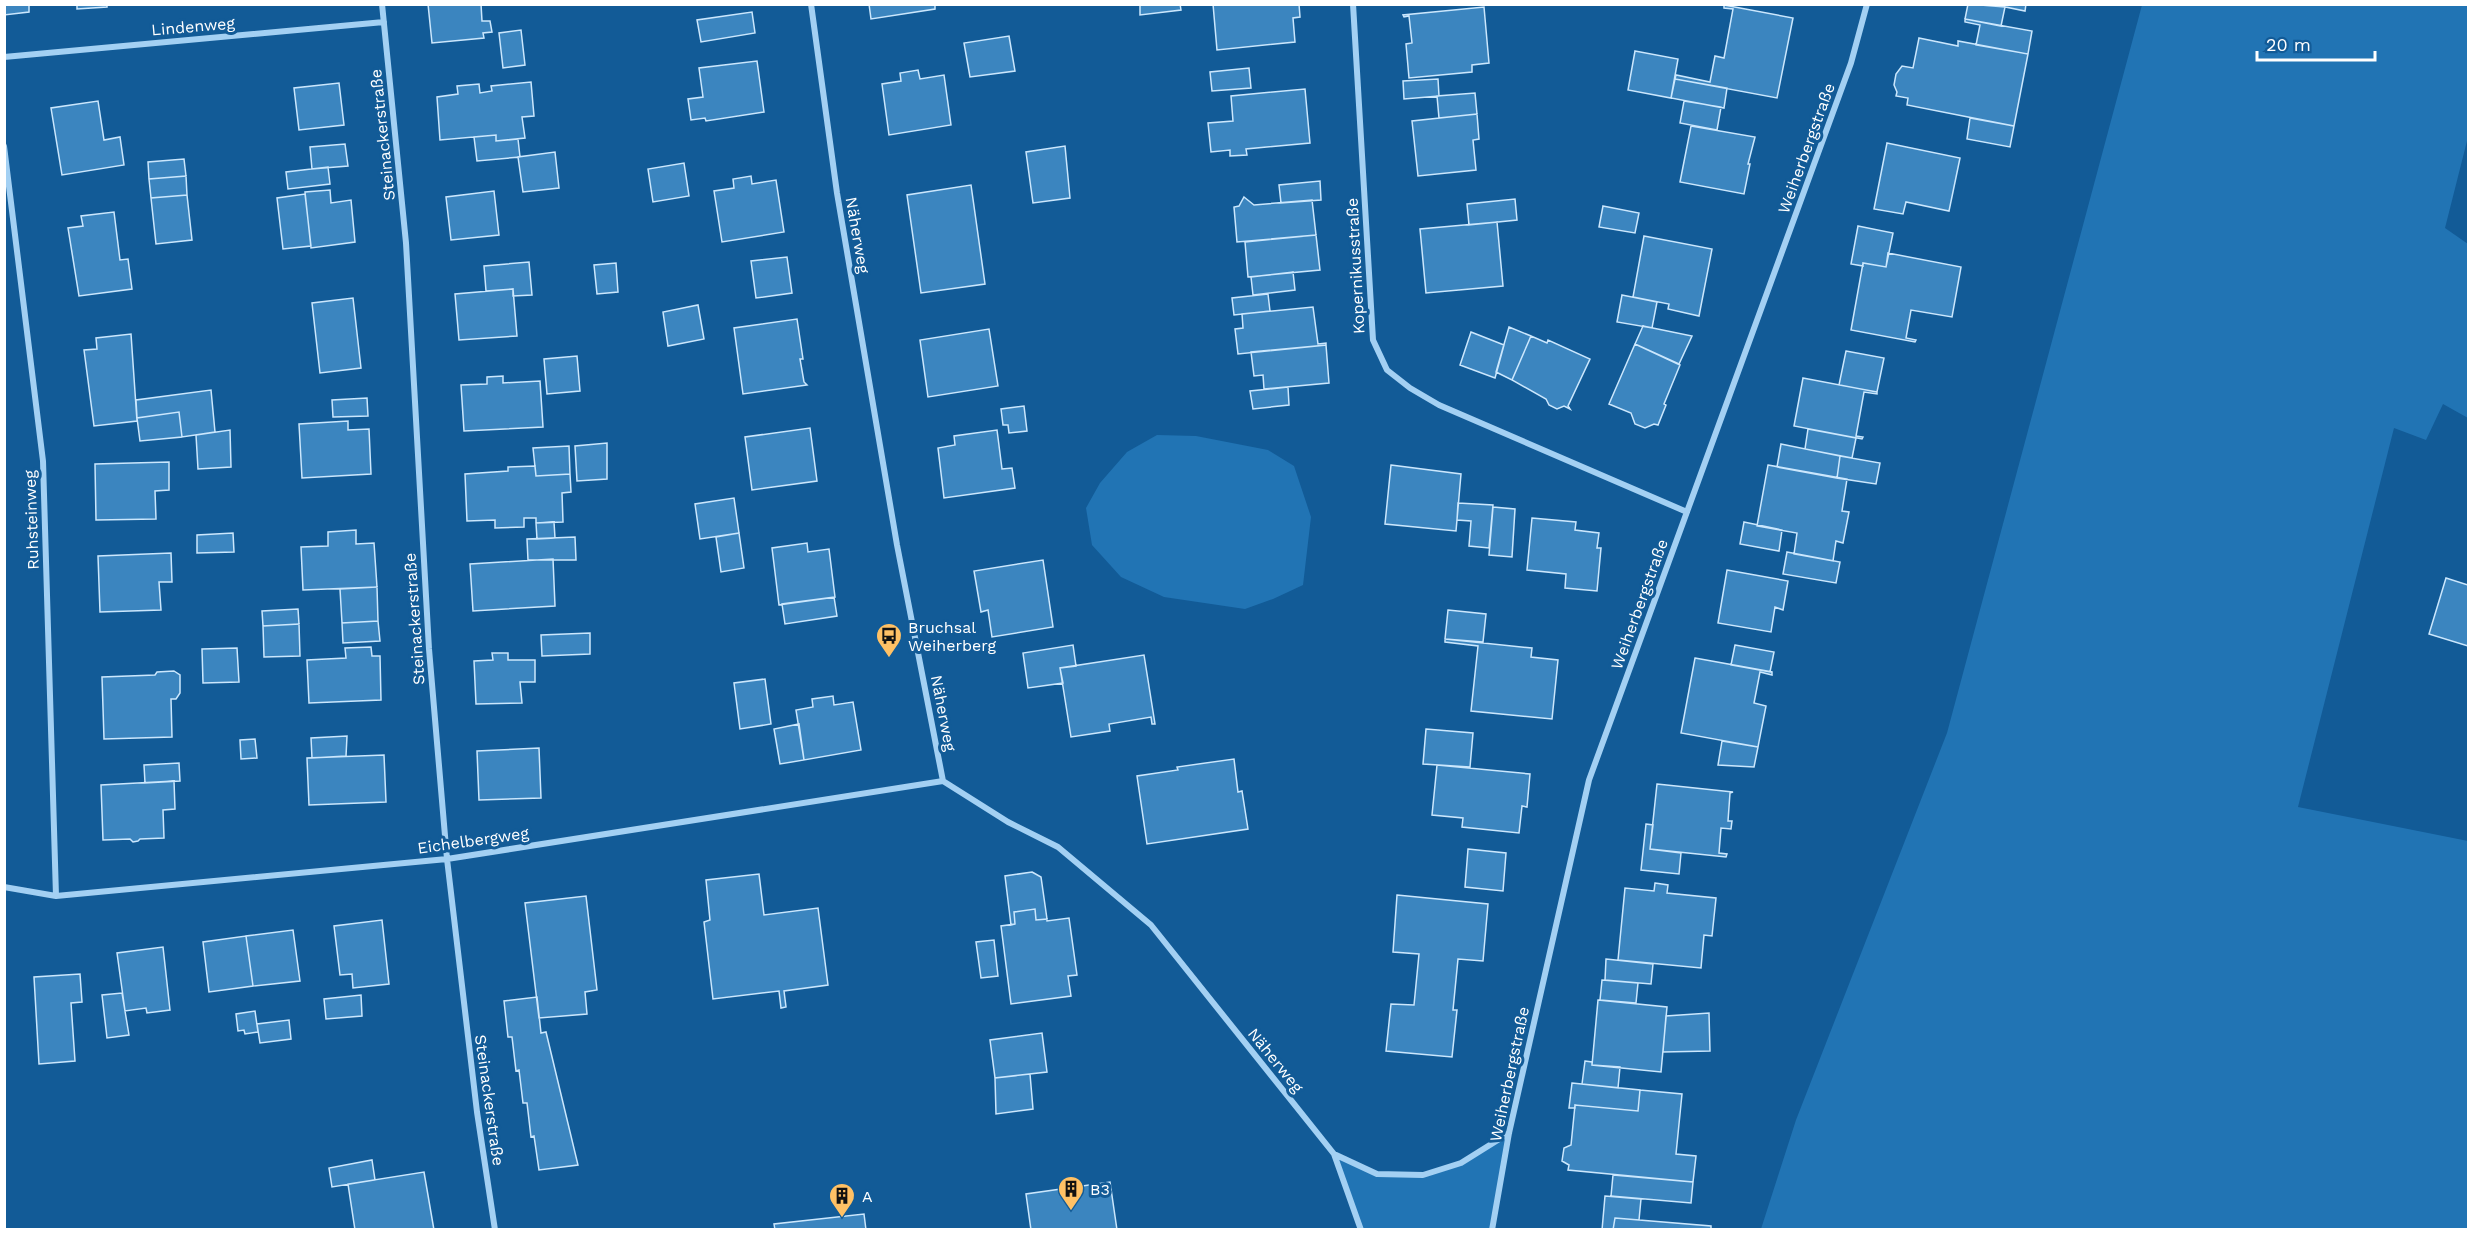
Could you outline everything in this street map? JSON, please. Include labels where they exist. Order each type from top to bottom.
[{"type":"street","name":"Steinackerstraße","points":[[382,4],[406,243],[429,649],[447,860],[477,1112],[495,1230]]},
{"type":"street","name":"Näherweg","points":[[811,4],[839,204],[897,544],[943,781],[1008,822],[1058,848],[1151,925],[1334,1154],[1361,1230]]},
{"type":"street","name":"Kopernikusstraße","points":[[1353,4],[1373,340],[1387,370],[1410,388],[1439,405],[1687,512]]},
{"type":"street","name":"Weiherbergstraße","points":[[1492,1230],[1509,1133],[1589,780],[1851,63],[1867,4]]},
{"type":"street","name":"Lindenweg","points":[[4,57],[384,22]]},
{"type":"street","name":"Ruhsteinweg","points":[[4,146],[43,461],[56,896]]},
{"type":"street","name":"Eichelbergweg","points":[[4,887],[56,896],[447,860],[943,781]]},
{"type":"street","name":"Näherweg","points":[[1334,1154],[1377,1174],[1423,1175],[1461,1163],[1509,1133]]},
{"type":"shaded area","points":[[2142,5],[2468,5],[2468,137],[2445,228],[2468,244],[2468,418],[2443,404],[2426,440],[2394,428],[2298,807],[2468,841],[2468,1229],[1761,1229],[1796,1120],[1947,733]]},
{"type":"shaded area","points":[[1157,435],[1196,436],[1268,450],[1294,466],[1311,517],[1303,585],[1245,609],[1164,597],[1121,577],[1092,545],[1086,508],[1100,483],[1127,452]]},
{"type":"shaded area","points":[[1509,1133],[1492,1229],[1361,1229],[1334,1154],[1377,1174],[1423,1175],[1461,1163]]},
{"type":"building","points":[[4,4],[29,4],[29,12],[4,15]]},
{"type":"building","points":[[77,4],[107,4],[107,7],[77,9]]},
{"type":"building","points":[[428,4],[481,4],[482,21],[490,21],[492,32],[483,33],[484,38],[432,43]]},
{"type":"building","points":[[869,4],[935,4],[935,9],[871,19]]},
{"type":"building","points":[[1140,4],[1180,4],[1181,10],[1140,15]]},
{"type":"building","points":[[1213,4],[1299,4],[1300,17],[1293,18],[1295,42],[1217,50]]},
{"type":"building","points":[[1968,4],[2005,7],[2001,26],[1965,19]]},
{"type":"building","points":[[1991,4],[2026,4],[2025,11]]},
{"type":"building","points":[[1724,5],[1793,18],[1777,98],[1675,79],[1676,75],[1710,82],[1715,56],[1724,58],[1733,9],[1724,8]]},
{"type":"building","points":[[1484,7],[1489,63],[1472,65],[1472,72],[1409,78],[1406,44],[1412,43],[1409,16],[1404,17],[1403,15]]},
{"type":"building","points":[[752,12],[755,33],[701,42],[697,20]]},
{"type":"building","points":[[1965,19],[2032,31],[2028,54],[1976,45],[1980,25],[1965,22]]},
{"type":"building","points":[[521,30],[525,65],[503,68],[499,33]]},
{"type":"building","points":[[1009,36],[1015,71],[970,77],[964,43]]},
{"type":"building","points":[[1919,38],[1958,46],[1958,41],[2028,54],[2014,126],[1907,105],[1908,98],[1896,96],[1894,85],[1896,74],[1902,66],[1913,68]]},
{"type":"building","points":[[1635,51],[1678,59],[1671,98],[1628,90]]},
{"type":"building","points":[[757,61],[764,112],[706,121],[705,118],[691,120],[688,99],[703,97],[699,68]]},
{"type":"building","points":[[1249,68],[1251,88],[1212,91],[1210,72]]},
{"type":"building","points":[[918,70],[920,79],[944,75],[951,125],[889,135],[882,84],[901,81],[900,73]]},
{"type":"building","points":[[1438,79],[1439,96],[1404,99],[1403,81]]},
{"type":"building","points":[[1675,79],[1727,88],[1724,108],[1671,98]]},
{"type":"building","points":[[531,82],[534,116],[522,117],[525,138],[496,141],[496,135],[440,140],[437,97],[458,94],[457,86],[479,84],[480,93],[492,91],[491,86]]},
{"type":"building","points":[[339,83],[344,125],[299,130],[294,88]]},
{"type":"building","points":[[1305,89],[1310,143],[1246,149],[1247,155],[1230,156],[1230,150],[1211,152],[1208,123],[1233,121],[1231,96]]},
{"type":"building","points":[[1475,93],[1477,114],[1439,118],[1437,96]]},
{"type":"building","points":[[98,101],[104,140],[120,137],[124,165],[62,175],[51,108]]},
{"type":"building","points":[[1684,101],[1721,107],[1717,130],[1680,123]]},
{"type":"building","points":[[1477,114],[1479,139],[1473,140],[1476,170],[1418,176],[1412,121]]},
{"type":"building","points":[[1970,118],[2014,126],[2010,147],[1967,139]]},
{"type":"building","points":[[1691,126],[1755,137],[1744,194],[1680,182]]},
{"type":"building","points":[[496,135],[496,141],[518,139],[520,157],[477,161],[474,137]]},
{"type":"building","points":[[1887,143],[1960,158],[1949,211],[1906,202],[1903,214],[1874,209]]},
{"type":"building","points":[[345,144],[348,166],[312,169],[310,147]]},
{"type":"building","points":[[1065,146],[1070,198],[1033,203],[1026,152]]},
{"type":"building","points":[[555,152],[559,188],[523,192],[518,157]]},
{"type":"building","points":[[184,159],[186,176],[149,179],[148,162]]},
{"type":"building","points":[[684,163],[689,196],[653,202],[648,169]]},
{"type":"building","points":[[328,167],[330,184],[288,189],[286,172]]},
{"type":"building","points":[[186,176],[187,195],[151,198],[149,179]]},
{"type":"building","points":[[751,176],[752,184],[776,180],[784,232],[722,242],[714,191],[734,188],[733,179]]},
{"type":"building","points":[[1320,181],[1321,200],[1281,203],[1279,185]]},
{"type":"building","points":[[971,185],[985,284],[921,293],[907,195]]},
{"type":"building","points":[[330,190],[331,203],[351,200],[355,242],[311,248],[305,192]]},
{"type":"building","points":[[494,191],[499,235],[451,240],[446,197]]},
{"type":"building","points":[[305,194],[311,246],[283,249],[277,198]]},
{"type":"building","points":[[187,195],[192,240],[156,244],[151,198]]},
{"type":"building","points":[[1244,197],[1254,205],[1312,200],[1316,235],[1237,242],[1234,207],[1239,206]]},
{"type":"building","points":[[1515,199],[1517,220],[1469,225],[1467,204]]},
{"type":"building","points":[[1603,206],[1639,213],[1635,233],[1599,227]]},
{"type":"building","points":[[114,212],[120,260],[128,259],[132,289],[79,296],[68,228],[83,226],[81,216]]},
{"type":"building","points":[[1497,222],[1503,286],[1426,293],[1420,229]]},
{"type":"building","points":[[1858,226],[1893,233],[1886,267],[1863,263],[1863,266],[1851,264]]},
{"type":"building","points":[[1316,235],[1320,270],[1248,277],[1245,242]]},
{"type":"building","points":[[1644,236],[1712,249],[1699,316],[1668,309],[1669,304],[1633,297]]},
{"type":"building","points":[[1888,253],[1961,267],[1952,317],[1911,310],[1906,338],[1916,340],[1915,342],[1851,330],[1863,263],[1886,267]]},
{"type":"building","points":[[787,257],[792,293],[756,298],[751,261]]},
{"type":"building","points":[[529,262],[532,295],[513,296],[513,289],[486,291],[484,266]]},
{"type":"building","points":[[616,263],[618,292],[597,294],[594,265]]},
{"type":"building","points":[[1293,272],[1295,290],[1253,295],[1251,277]]},
{"type":"building","points":[[513,289],[517,336],[459,340],[455,294]]},
{"type":"building","points":[[1268,294],[1270,311],[1234,315],[1232,298]]},
{"type":"building","points":[[1622,295],[1657,302],[1652,328],[1617,322]]},
{"type":"building","points":[[353,298],[361,368],[320,373],[312,303]]},
{"type":"building","points":[[698,305],[704,339],[668,346],[663,312]]},
{"type":"building","points":[[1313,307],[1318,344],[1326,343],[1326,345],[1238,354],[1235,329],[1243,328],[1242,314]]},
{"type":"building","points":[[797,319],[803,359],[800,359],[804,382],[807,385],[743,394],[734,328]]},
{"type":"building","points":[[1643,326],[1692,336],[1679,364],[1635,344]]},
{"type":"building","points":[[1509,327],[1531,336],[1512,380],[1496,372]]},
{"type":"building","points":[[989,329],[998,386],[928,397],[920,340]]},
{"type":"building","points":[[1471,332],[1504,345],[1495,378],[1460,365]]},
{"type":"building","points":[[131,334],[137,421],[94,426],[84,350],[97,349],[96,338]]},
{"type":"building","points":[[1531,336],[1547,343],[1548,340],[1590,359],[1568,406],[1570,409],[1564,406],[1557,409],[1549,405],[1546,399],[1512,380]]},
{"type":"building","points":[[1635,344],[1680,365],[1658,425],[1654,424],[1645,428],[1635,424],[1631,413],[1609,404]]},
{"type":"building","points":[[1326,345],[1329,383],[1264,389],[1263,375],[1254,376],[1251,352]]},
{"type":"building","points":[[1846,351],[1884,358],[1877,392],[1839,385]]},
{"type":"building","points":[[577,356],[580,391],[547,394],[544,359]]},
{"type":"building","points":[[503,376],[503,383],[540,381],[543,427],[464,431],[461,385],[487,384],[487,377]]},
{"type":"building","points":[[1803,378],[1877,392],[1877,394],[1864,392],[1856,436],[1863,437],[1862,439],[1794,426]]},
{"type":"building","points":[[1288,387],[1289,405],[1253,409],[1250,391]]},
{"type":"building","points":[[211,390],[215,432],[182,437],[179,412],[137,418],[136,400]]},
{"type":"building","points":[[367,398],[368,416],[333,417],[332,400]]},
{"type":"building","points":[[1024,406],[1027,431],[1009,433],[1008,425],[1003,425],[1001,409]]},
{"type":"building","points":[[179,412],[182,437],[140,441],[137,418]]},
{"type":"building","points":[[348,421],[348,430],[369,429],[371,474],[302,478],[299,424]]},
{"type":"building","points":[[810,428],[817,481],[752,490],[745,437]]},
{"type":"building","points":[[1808,429],[1856,438],[1852,458],[1805,449]]},
{"type":"building","points":[[230,430],[231,467],[198,469],[196,435]]},
{"type":"building","points":[[997,430],[1002,469],[1012,468],[1015,488],[944,498],[938,448],[955,445],[954,436]]},
{"type":"building","points":[[607,443],[607,479],[577,481],[575,446]]},
{"type":"building","points":[[1781,444],[1840,456],[1837,478],[1777,467]]},
{"type":"building","points":[[569,446],[570,474],[536,476],[533,448]]},
{"type":"building","points":[[1840,456],[1880,463],[1876,484],[1837,478]]},
{"type":"building","points":[[169,462],[169,490],[155,491],[156,519],[96,520],[95,464]]},
{"type":"building","points":[[1391,465],[1461,474],[1456,531],[1385,524]]},
{"type":"building","points":[[1768,465],[1847,479],[1842,511],[1849,512],[1843,543],[1836,541],[1833,561],[1794,554],[1797,533],[1757,526]]},
{"type":"building","points":[[535,466],[536,476],[570,474],[571,492],[562,493],[563,522],[536,523],[536,518],[524,518],[524,527],[495,528],[495,520],[467,521],[465,474],[508,471],[508,467]]},
{"type":"building","points":[[734,498],[739,533],[700,539],[695,504]]},
{"type":"building","points":[[1458,503],[1493,505],[1489,548],[1469,546],[1471,521],[1457,520]]},
{"type":"building","points":[[1493,507],[1515,509],[1512,557],[1489,555]]},
{"type":"building","points":[[1532,518],[1576,522],[1575,530],[1599,533],[1597,548],[1601,548],[1597,591],[1565,588],[1566,574],[1527,570]]},
{"type":"building","points":[[554,522],[555,538],[537,539],[536,523]]},
{"type":"building","points":[[1744,522],[1782,530],[1779,551],[1740,544]]},
{"type":"building","points":[[356,530],[356,544],[374,543],[377,587],[303,590],[301,547],[328,546],[328,532]]},
{"type":"building","points":[[233,533],[234,552],[197,553],[197,535]]},
{"type":"building","points":[[739,533],[744,568],[721,572],[716,537]]},
{"type":"building","points":[[575,537],[576,560],[528,560],[527,539]]},
{"type":"building","points":[[807,543],[808,552],[829,549],[835,597],[779,605],[772,548]]},
{"type":"building","points":[[1787,552],[1840,562],[1836,583],[1783,574]]},
{"type":"building","points":[[171,553],[172,582],[159,582],[161,610],[100,612],[98,556]]},
{"type":"building","points":[[553,559],[555,606],[473,611],[470,564]]},
{"type":"building","points":[[1043,560],[1053,627],[992,637],[988,610],[981,612],[974,571]]},
{"type":"building","points":[[1727,570],[1788,581],[1783,610],[1775,607],[1771,632],[1718,623]]},
{"type":"building","points":[[2446,578],[2468,585],[2468,646],[2429,634]]},
{"type":"building","points":[[377,587],[378,621],[342,623],[340,589]]},
{"type":"building","points":[[834,597],[837,616],[785,624],[782,604]]},
{"type":"building","points":[[298,609],[299,624],[263,626],[262,611]]},
{"type":"building","points":[[1448,610],[1486,614],[1483,642],[1445,639]]},
{"type":"building","points":[[378,621],[380,641],[343,643],[342,623]]},
{"type":"building","points":[[299,624],[300,656],[264,657],[263,626]]},
{"type":"building","points":[[590,633],[590,654],[542,656],[541,635]]},
{"type":"building","points":[[1445,639],[1532,648],[1531,657],[1558,660],[1552,719],[1471,711],[1478,646],[1445,642]]},
{"type":"building","points":[[1073,645],[1076,666],[1060,668],[1063,683],[1028,688],[1023,653]]},
{"type":"building","points":[[1735,645],[1774,652],[1770,672],[1731,665]]},
{"type":"building","points":[[371,647],[372,656],[380,656],[381,700],[309,703],[307,660],[346,658],[345,648]]},
{"type":"building","points":[[237,648],[239,682],[203,683],[202,649]]},
{"type":"building","points":[[492,653],[508,653],[508,660],[535,660],[535,682],[520,682],[522,703],[476,704],[474,661],[493,660]]},
{"type":"building","points":[[1144,655],[1155,724],[1152,724],[1151,717],[1109,724],[1110,731],[1071,737],[1060,668]]},
{"type":"building","points":[[1695,658],[1772,672],[1772,675],[1760,672],[1754,703],[1766,706],[1758,747],[1681,733]]},
{"type":"building","points":[[174,671],[180,675],[180,693],[176,699],[171,699],[172,737],[104,739],[102,677],[155,675],[157,672]]},
{"type":"building","points":[[765,679],[771,724],[740,729],[734,683]]},
{"type":"building","points":[[833,696],[834,705],[853,702],[861,750],[804,760],[796,710],[813,707],[812,699]]},
{"type":"building","points":[[799,724],[804,760],[780,764],[774,729]]},
{"type":"building","points":[[1426,729],[1473,733],[1470,767],[1423,764]]},
{"type":"building","points":[[347,736],[346,756],[312,758],[311,738]]},
{"type":"building","points":[[255,739],[257,758],[241,759],[240,740]]},
{"type":"building","points":[[1722,741],[1758,747],[1754,767],[1718,765]]},
{"type":"building","points":[[539,748],[541,798],[479,800],[477,751]]},
{"type":"building","points":[[384,755],[386,802],[309,805],[307,758]]},
{"type":"building","points":[[1234,759],[1238,792],[1242,791],[1248,829],[1147,844],[1137,776],[1178,770],[1177,767]]},
{"type":"building","points":[[179,763],[180,781],[145,783],[144,765]]},
{"type":"building","points":[[1437,765],[1530,774],[1527,807],[1522,806],[1519,833],[1462,827],[1463,818],[1432,815]]},
{"type":"building","points":[[174,781],[175,809],[163,810],[164,838],[140,839],[133,842],[130,839],[103,840],[101,785]]},
{"type":"building","points":[[1657,784],[1733,792],[1730,793],[1728,821],[1732,821],[1731,829],[1721,828],[1719,853],[1727,854],[1726,857],[1650,849]]},
{"type":"building","points":[[1646,824],[1653,825],[1650,849],[1681,853],[1679,874],[1641,870]]},
{"type":"building","points":[[1468,849],[1506,853],[1503,891],[1465,887]]},
{"type":"building","points":[[1032,872],[1041,877],[1047,919],[1036,920],[1035,909],[1014,912],[1015,924],[1011,925],[1005,876]]},
{"type":"building","points":[[759,874],[764,915],[818,908],[828,985],[784,991],[786,1007],[781,1008],[779,991],[713,999],[704,922],[710,920],[706,880]]},
{"type":"building","points":[[1655,883],[1668,885],[1667,893],[1716,898],[1712,936],[1704,935],[1701,968],[1618,960],[1625,888],[1654,891]]},
{"type":"building","points":[[1397,895],[1488,904],[1483,961],[1458,959],[1453,1010],[1457,1010],[1452,1057],[1386,1051],[1391,1004],[1414,1005],[1419,954],[1393,952]]},
{"type":"building","points":[[586,896],[597,990],[585,992],[587,1014],[539,1018],[525,903]]},
{"type":"building","points":[[1035,909],[1036,920],[1069,918],[1077,975],[1068,976],[1071,996],[1011,1004],[1001,926],[1015,924],[1014,912]]},
{"type":"building","points":[[382,920],[389,984],[353,988],[352,974],[340,975],[334,926]]},
{"type":"building","points":[[293,930],[300,981],[253,986],[246,936]]},
{"type":"building","points":[[246,936],[253,986],[209,992],[203,942]]},
{"type":"building","points":[[994,940],[998,976],[981,978],[976,942]]},
{"type":"building","points":[[163,947],[170,1010],[147,1013],[146,1008],[125,1011],[117,953]]},
{"type":"building","points":[[1606,959],[1653,964],[1651,984],[1605,980]]},
{"type":"building","points":[[80,974],[82,1002],[71,1003],[75,1061],[39,1064],[34,977]]},
{"type":"building","points":[[1602,980],[1638,983],[1636,1003],[1600,1000]]},
{"type":"building","points":[[122,993],[129,1035],[107,1038],[102,995]]},
{"type":"building","points":[[361,995],[362,1016],[326,1019],[324,999]]},
{"type":"building","points":[[537,997],[541,1033],[546,1032],[578,1165],[539,1170],[534,1136],[531,1137],[527,1103],[523,1103],[519,1070],[516,1071],[512,1037],[508,1037],[504,1001]]},
{"type":"building","points":[[1598,1000],[1667,1007],[1661,1072],[1592,1065]]},
{"type":"building","points":[[255,1011],[258,1032],[245,1034],[244,1030],[238,1031],[236,1014]]},
{"type":"building","points":[[1709,1013],[1710,1051],[1663,1052],[1666,1016]]},
{"type":"building","points":[[289,1020],[291,1039],[260,1043],[257,1024]]},
{"type":"building","points":[[1042,1033],[1047,1072],[995,1078],[990,1040]]},
{"type":"building","points":[[1585,1061],[1592,1062],[1592,1065],[1620,1067],[1618,1088],[1582,1084]]},
{"type":"building","points":[[1030,1074],[1033,1109],[996,1114],[995,1078]]},
{"type":"building","points":[[1572,1083],[1640,1090],[1638,1111],[1575,1105],[1575,1108],[1569,1108]]},
{"type":"building","points":[[1640,1090],[1682,1094],[1676,1154],[1696,1156],[1693,1182],[1568,1170],[1569,1165],[1562,1161],[1564,1148],[1571,1145],[1575,1105],[1638,1111]]},
{"type":"building","points":[[372,1160],[375,1180],[332,1187],[329,1168]]},
{"type":"building","points":[[424,1172],[434,1230],[355,1230],[348,1184]]},
{"type":"building","points":[[1613,1175],[1693,1182],[1691,1203],[1611,1196]]},
{"type":"building","name":"B3","points":[[1110,1182],[1117,1230],[1031,1230],[1026,1194]]},
{"type":"building","points":[[1605,1196],[1641,1199],[1639,1220],[1615,1218],[1613,1230],[1602,1230]]},
{"type":"building","name":"A","points":[[864,1214],[866,1230],[775,1230],[774,1224]]},
{"type":"building","points":[[1615,1218],[1711,1226],[1711,1230],[1613,1230]]},
{"type":"place","name":"Bruchsal Weiherberg","points":[[889,659]]},
{"type":"place","name":"B3","points":[[1071,1212]]},
{"type":"place","name":"A","points":[[842,1219]]}]
